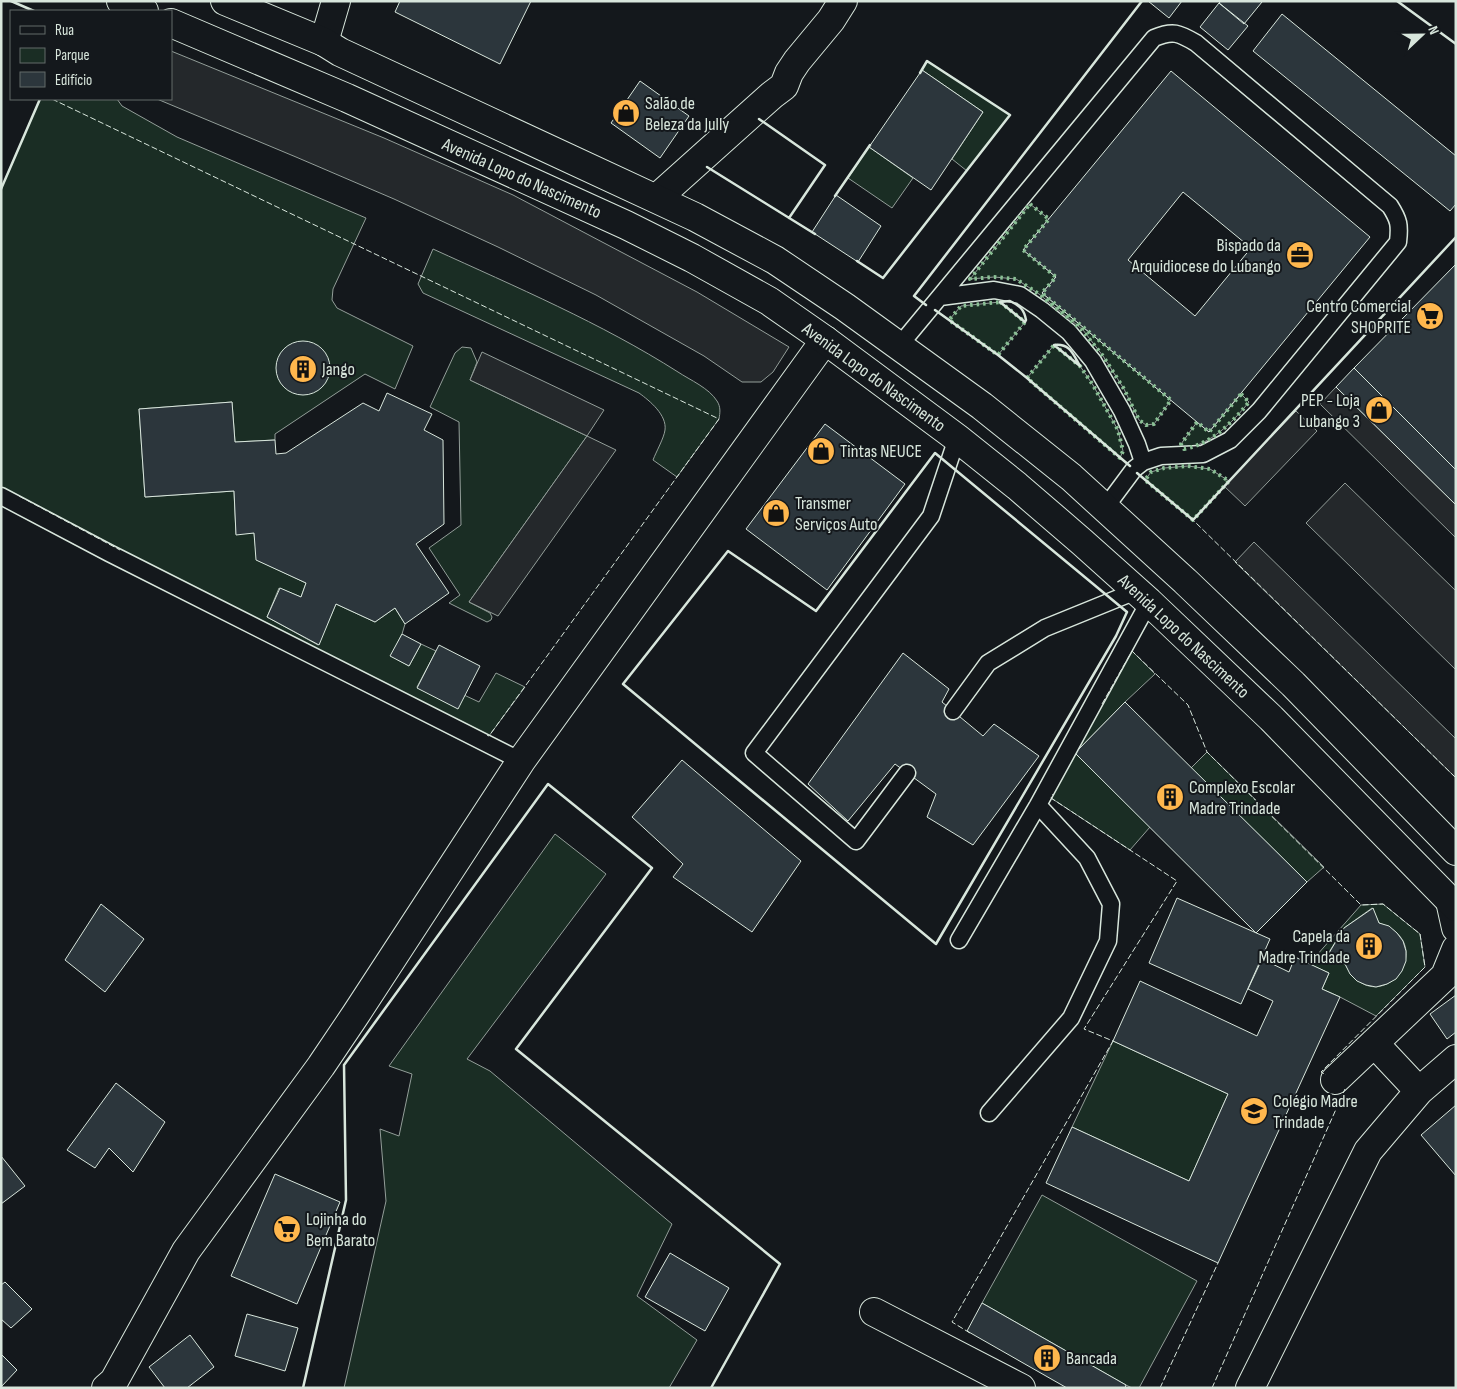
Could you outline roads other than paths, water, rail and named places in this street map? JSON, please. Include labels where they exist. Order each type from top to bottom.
[{"type":"main road","points":[[121,1],[142,10]]},
{"type":"main road","name":"Avenida Lopo do Nascimento","points":[[225,1],[324,42],[340,52],[657,198],[775,260],[845,307],[982,406],[1071,477],[1185,581],[1293,684],[1456,851]]},
{"type":"main road","points":[[324,42],[336,1]]},
{"type":"main road","points":[[657,198],[784,86],[789,73],[797,61],[831,20],[843,1]]},
{"type":"main road","name":"Avenida Lopo do Nascimento","points":[[172,23],[347,98],[626,225],[692,258],[769,301],[957,438],[1017,486],[1143,597],[1271,718],[1453,904]]},
{"type":"main road","points":[[106,1388],[114,1381],[186,1251],[321,1066],[521,761],[825,340]]},
{"type":"main road","points":[[1453,904],[1456,928]]},
{"type":"main road","points":[[1335,1080],[1445,976],[1456,949]]},
{"type":"main road","points":[[1374,1043],[1419,1091]]},
{"type":"main road","points":[[1250,1388],[1368,1151],[1419,1091],[1456,1059]]},
{"type":"main road","points":[[874,1312],[1021,1388]]},
{"type":"lane","points":[[899,346],[1154,38],[1166,33],[1182,34],[1196,43],[1390,206],[1398,218],[1400,228],[1398,242],[1260,411],[1230,440],[1203,454],[1161,456],[1143,462],[1134,470],[1105,508]]},
{"type":"lane","points":[[940,297],[994,290],[1020,295],[1042,310],[1069,332],[1092,361],[1122,411],[1143,462]]},
{"type":"lane","points":[[907,773],[856,841],[754,753],[931,516],[957,438]]},
{"type":"lane","points":[[1,496],[117,558],[521,761]]},
{"type":"lane","points":[[954,711],[988,663],[1044,628],[1143,597]]},
{"type":"lane","points":[[959,940],[1038,805],[1143,597]]},
{"type":"lane","points":[[989,1113],[1070,1018],[1108,942],[1112,904],[1087,858],[1038,805]]},
{"type":"place","name":"Salão de Beleza da Jully","points":[[626,113]]},
{"type":"place","name":"Bispado da Arquidiocese do Lubango","points":[[1300,255]]},
{"type":"place","name":"Centro Comercial SHOPRITE","points":[[1430,316]]},
{"type":"place","name":"Jango","points":[[303,369]]},
{"type":"place","name":"PEP - Loja Lubango 3","points":[[1379,410]]},
{"type":"place","name":"Tintas NEUCE","points":[[821,451]]},
{"type":"place","name":"Transmer Serviços Auto","points":[[776,513]]},
{"type":"place","name":"Complexo Escolar Madre Trindade","points":[[1170,797]]},
{"type":"place","name":"Capela da Madre Trindade","points":[[1369,946]]},
{"type":"place","name":"Colégio Madre Trindade","points":[[1254,1111]]},
{"type":"place","name":"Lojinha do Bem Barato","points":[[287,1229]]},
{"type":"place","name":"Bancada","points":[[1047,1358]]}]
